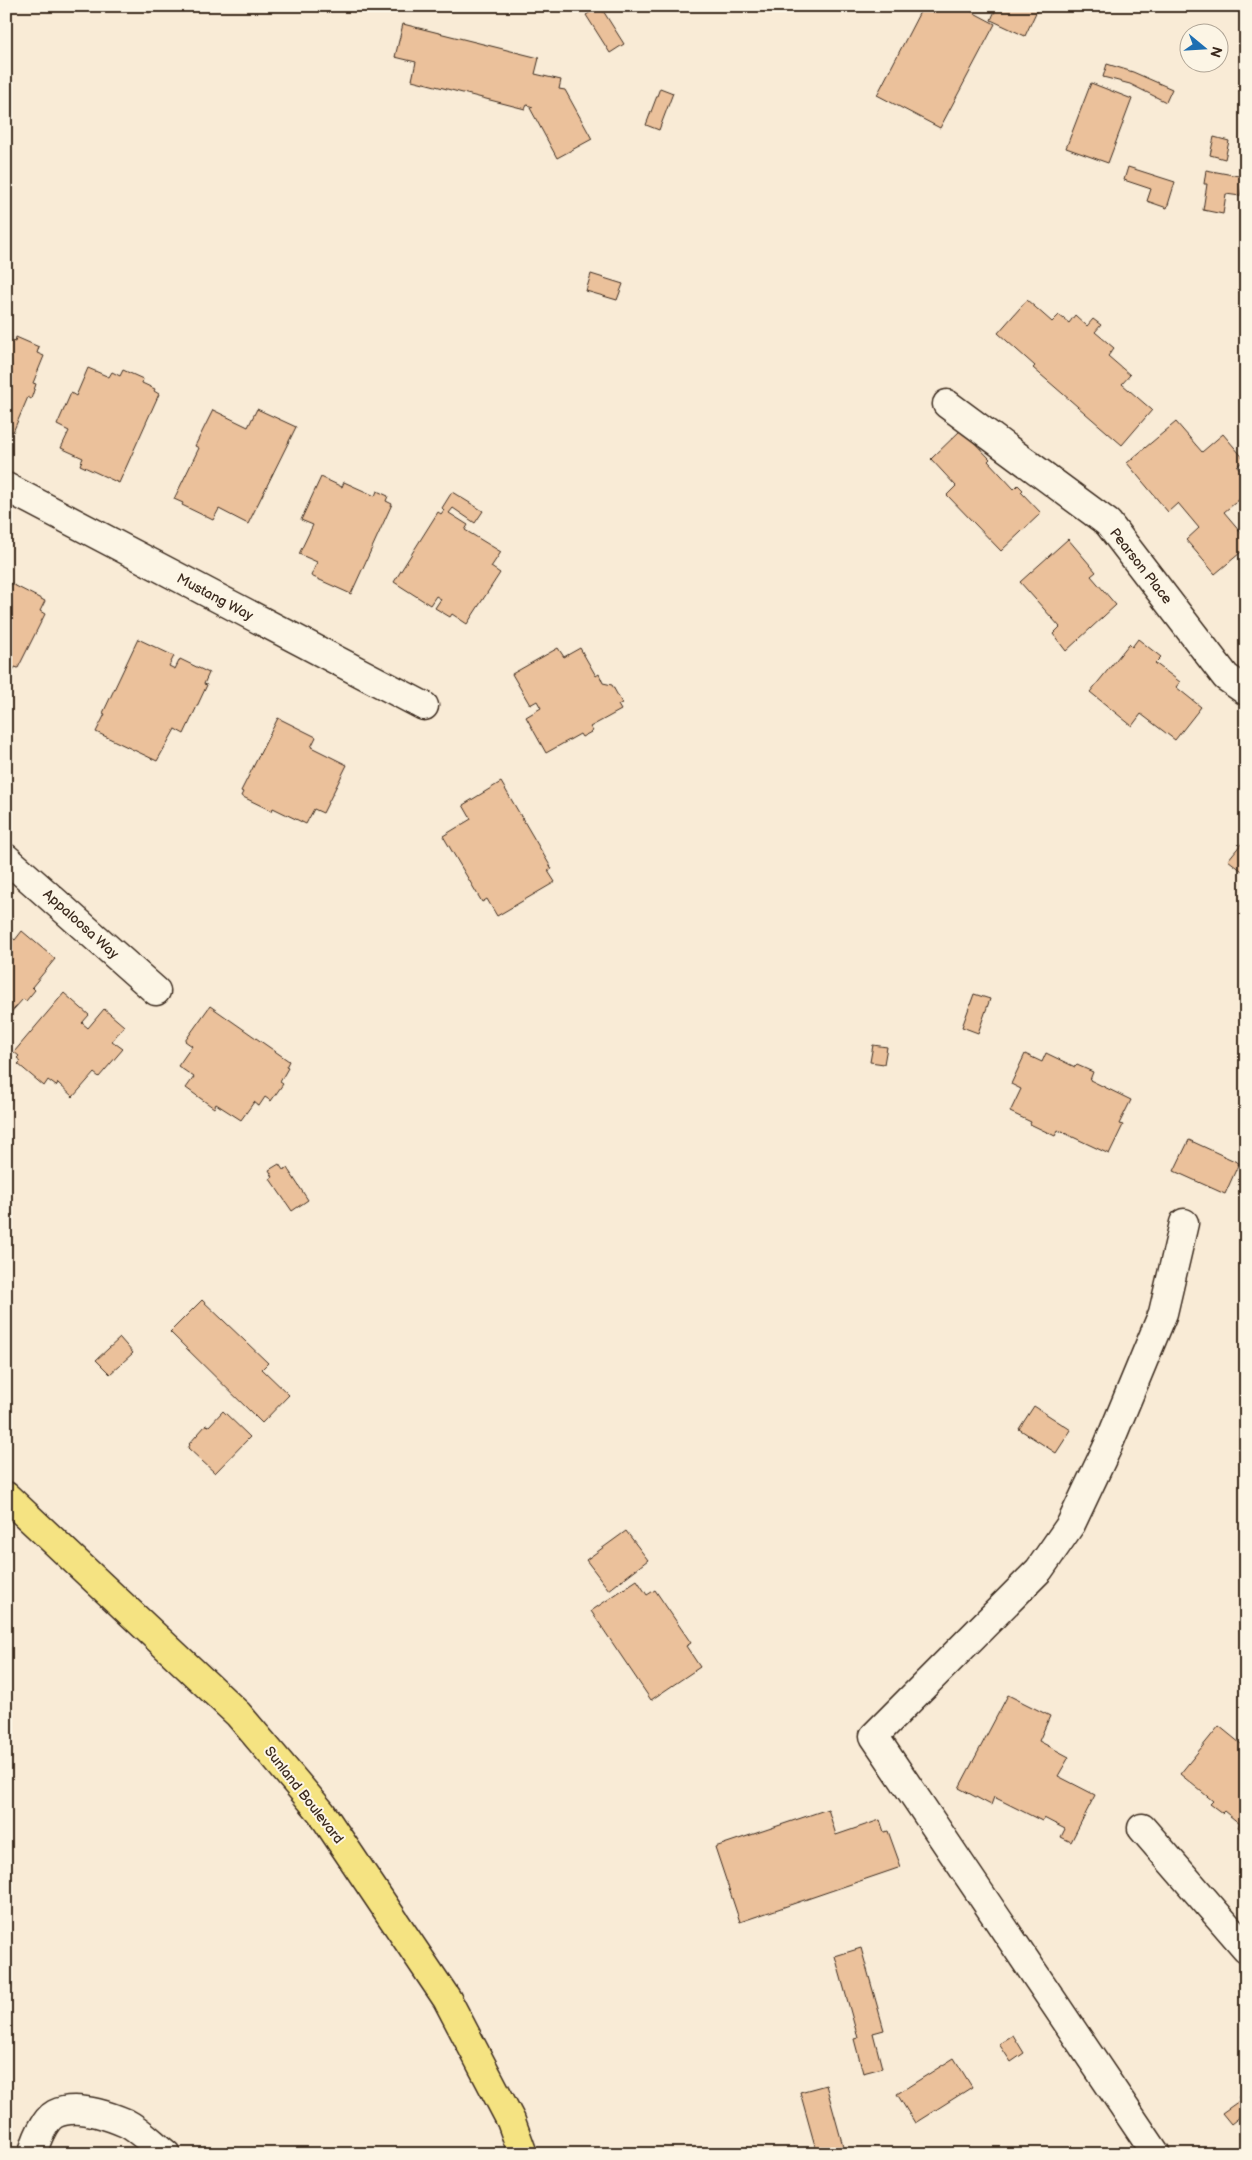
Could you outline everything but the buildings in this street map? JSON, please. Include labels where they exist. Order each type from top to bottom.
[{"type":"main road","name":"Sunland Boulevard","points":[[6,1496],[238,1714],[321,1812],[447,1999],[510,2121],[523,2154]]},
{"type":"street","name":"Pearson Place","points":[[947,404],[1108,524],[1226,677],[1246,691]]},
{"type":"street","name":"Mustang Way","points":[[6,487],[424,706]]},
{"type":"street","name":"Appaloosa Way","points":[[6,858],[156,991]]},
{"type":"street","points":[[1156,2154],[874,1736],[1039,1570],[1071,1524],[1107,1448],[1163,1313],[1184,1223]]},
{"type":"street","points":[[1142,1828],[1246,1948]]},
{"type":"street","points":[[33,2154],[35,2139],[53,2115],[71,2110],[97,2114],[127,2124],[166,2154]]}]
